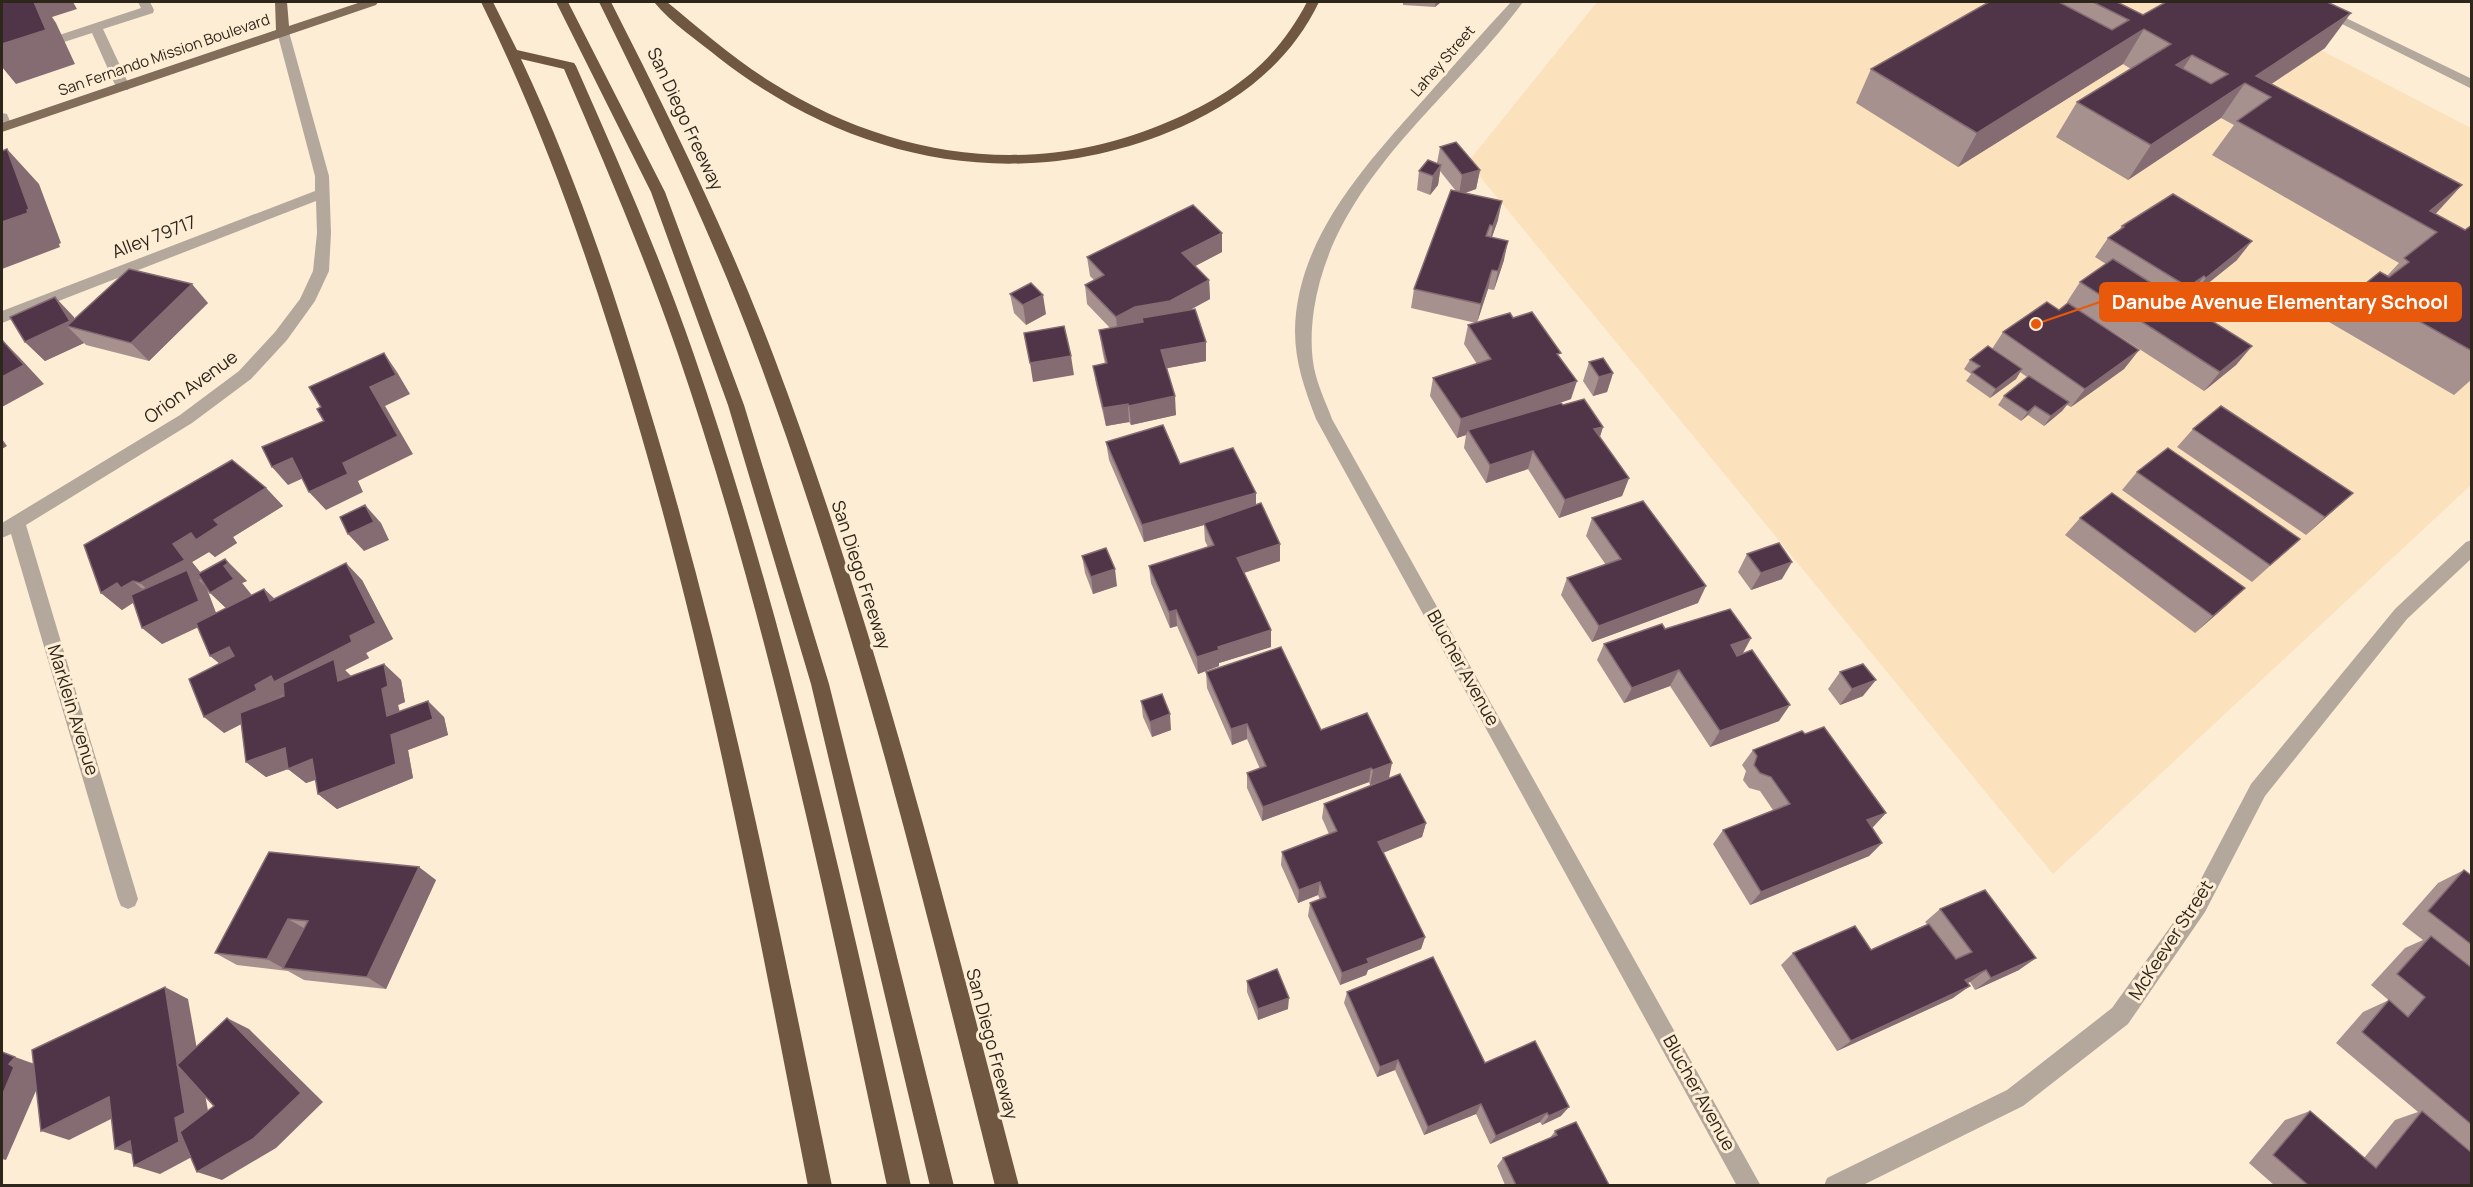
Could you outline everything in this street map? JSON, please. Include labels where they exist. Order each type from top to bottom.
[{"type":"highway","points":[[562,2],[658,192],[736,405],[820,684],[942,1185]]},
{"type":"highway","name":"San Diego Freeway","points":[[604,2],[672,136],[727,263],[766,357],[822,520],[900,772],[1007,1185]]},
{"type":"highway","points":[[660,2],[720,54],[781,95],[840,124],[929,153],[967,158],[1017,160],[1106,148],[1177,124],[1211,106],[1241,89],[1270,66],[1289,45],[1313,2]]},
{"type":"highway","points":[[488,3],[515,53],[564,178],[607,297],[644,413],[683,552],[745,807],[820,1185]]},
{"type":"highway","points":[[515,53],[569,66],[631,212],[699,392],[768,626],[845,946],[899,1185]]},
{"type":"main road","name":"Orion Avenue","points":[[281,2],[283,32]]},
{"type":"main road","name":"San Fernando Mission Boulevard","points":[[3,124],[123,87],[372,2]]},
{"type":"street","points":[[2,58],[148,9],[144,2]]},
{"type":"street","name":"Lahey Street","points":[[1394,141],[1517,2]]},
{"type":"street","points":[[2304,2],[2472,84]]},
{"type":"street","points":[[96,27],[123,87]]},
{"type":"street","name":"Orion Avenue","points":[[9,526],[186,419],[245,375],[281,336],[307,301],[321,271],[324,233],[322,176],[283,32]]},
{"type":"street","name":"Blucher Avenue","points":[[1394,141],[1352,194],[1322,249],[1310,285],[1303,330],[1307,375],[1324,419],[1750,1185]]},
{"type":"street","name":"Alley 79717","points":[[2,317],[321,194]]},
{"type":"street","name":"Marklein Avenue","points":[[9,526],[128,899]]},
{"type":"street","name":"McKeever Street","points":[[1835,1185],[2015,1098],[2120,1016],[2198,905],[2258,790],[2401,614],[2472,547]]},
{"type":"shaded area","points":[[1597,2],[2228,2],[2471,128],[2471,485],[2053,874],[1468,162]]},
{"type":"building","points":[[2,2],[34,2],[46,30],[2,44]]},
{"type":"building","points":[[1989,2],[2059,2],[2112,30],[2129,20],[2093,2],[2117,2],[2143,15],[2166,2],[2327,2],[2351,13],[2256,76],[2462,185],[2430,211],[2465,230],[2472,225],[2472,351],[2360,288],[2380,272],[2389,277],[2409,262],[2404,258],[2437,232],[2237,121],[2271,97],[2245,83],[2151,145],[2077,102],[2171,44],[2144,29],[1977,133],[1871,69]],"holes":[[[2192,55],[2228,74],[2211,84],[2176,65]]]},
{"type":"building","points":[[1456,142],[1480,170],[1462,175],[1440,147]]},
{"type":"building","points":[[7,149],[29,209],[28,213],[2,222],[2,151]]},
{"type":"building","points":[[1428,160],[1441,165],[1433,176],[1419,171]]},
{"type":"building","points":[[1451,190],[1502,201],[1493,226],[1490,225],[1486,236],[1508,241],[1498,271],[1492,270],[1481,304],[1414,289]]},
{"type":"building","points":[[2173,194],[2252,241],[2206,278],[2204,276],[2188,287],[2108,238],[2124,227],[2122,226]]},
{"type":"building","points":[[1193,205],[1222,233],[1182,253],[1209,280],[1170,301],[1135,307],[1116,317],[1085,285],[1104,275],[1087,257]]},
{"type":"building","points":[[2113,259],[2252,346],[2220,372],[2080,282]]},
{"type":"building","points":[[129,269],[192,284],[131,343],[67,326]]},
{"type":"building","points":[[1031,283],[1043,295],[1023,305],[1010,294]]},
{"type":"building","points":[[55,297],[70,321],[25,342],[10,317]]},
{"type":"building","points":[[2047,302],[2059,310],[2068,303],[2139,350],[2085,389],[2003,332]]},
{"type":"building","points":[[1195,309],[1206,342],[1161,350],[1175,396],[1129,406],[1128,404],[1103,408],[1093,366],[1107,363],[1099,330],[1143,322],[1142,318]]},
{"type":"building","points":[[1532,312],[1561,353],[1557,354],[1577,381],[1461,419],[1433,378],[1491,359],[1468,325],[1510,313],[1513,318]]},
{"type":"building","points":[[1064,326],[1071,356],[1030,363],[1024,333]]},
{"type":"building","points":[[2,340],[24,365],[2,377]]},
{"type":"building","points":[[1988,346],[2022,369],[1996,389],[1972,372],[1980,366],[1970,360]]},
{"type":"building","points":[[384,353],[396,375],[370,387],[398,436],[343,463],[348,474],[309,492],[292,458],[272,467],[262,447],[324,421],[317,409],[321,407],[309,387]]},
{"type":"building","points":[[1603,358],[1613,373],[1599,377],[1589,362]]},
{"type":"building","points":[[2029,376],[2069,402],[2051,416],[2035,406],[2028,412],[2004,396]]},
{"type":"building","points":[[1584,399],[1603,427],[1594,429],[1629,478],[1565,500],[1533,451],[1490,465],[1468,430],[1561,403],[1563,405]]},
{"type":"building","points":[[2221,406],[2353,493],[2325,517],[2193,429]]},
{"type":"building","points":[[1163,425],[1180,464],[1233,448],[1256,493],[1142,525],[1106,442]]},
{"type":"building","points":[[2168,448],[2300,539],[2270,565],[2137,472]]},
{"type":"building","points":[[232,460],[266,488],[214,520],[219,525],[196,540],[191,533],[173,544],[185,560],[140,583],[133,581],[121,588],[117,583],[101,593],[84,545]]},
{"type":"building","points":[[2112,493],[2245,588],[2213,616],[2080,518]]},
{"type":"building","points":[[1643,501],[1706,586],[1599,626],[1567,578],[1621,559],[1592,518]]},
{"type":"building","points":[[1261,503],[1280,544],[1237,558],[1271,630],[1218,647],[1219,650],[1197,657],[1176,610],[1169,612],[1149,566],[1214,545],[1204,523]]},
{"type":"building","points":[[365,505],[374,522],[348,534],[340,517]]},
{"type":"building","points":[[1779,543],[1792,562],[1761,573],[1747,554]]},
{"type":"building","points":[[1106,548],[1115,569],[1091,577],[1082,556]]},
{"type":"building","points":[[225,559],[228,563],[224,566],[234,579],[210,593],[198,574]]},
{"type":"building","points":[[346,563],[376,623],[350,636],[352,642],[274,682],[271,676],[255,685],[257,690],[204,717],[189,679],[234,656],[229,647],[210,656],[196,623],[264,589],[270,601]]},
{"type":"building","points":[[187,570],[199,601],[142,628],[131,595]]},
{"type":"building","points":[[1730,609],[1751,638],[1731,645],[1737,656],[1752,650],[1790,705],[1720,731],[1679,670],[1632,688],[1604,644],[1662,624],[1665,629]]},
{"type":"building","points":[[1281,647],[1321,730],[1367,713],[1392,763],[1373,770],[1371,768],[1263,807],[1247,773],[1266,766],[1247,724],[1231,729],[1206,672]]},
{"type":"building","points":[[334,659],[338,681],[384,664],[388,686],[382,689],[387,716],[428,701],[433,719],[391,735],[396,764],[318,794],[312,759],[288,769],[285,748],[246,762],[240,713],[284,696],[283,683]]},
{"type":"building","points":[[1863,664],[1876,680],[1852,689],[1840,672]]},
{"type":"building","points":[[1162,694],[1170,714],[1150,722],[1141,701]]},
{"type":"building","points":[[1824,727],[1886,813],[1867,820],[1882,843],[1761,892],[1723,830],[1790,804],[1771,777],[1760,773],[1754,765],[1757,756],[1753,750],[1802,731],[1805,734]]},
{"type":"building","points":[[1400,774],[1426,823],[1378,842],[1425,937],[1367,959],[1369,963],[1342,973],[1310,903],[1326,897],[1320,882],[1299,890],[1282,852],[1337,831],[1324,804]]},
{"type":"building","points":[[269,852],[419,867],[367,977],[283,968],[308,921],[288,919],[267,959],[215,953]]},
{"type":"building","points":[[2464,870],[2472,876],[2472,945],[2428,911]]},
{"type":"building","points":[[1985,890],[2036,958],[1991,978],[1986,970],[1965,980],[1970,986],[1851,1041],[1793,953],[1855,926],[1871,950],[1929,924],[1956,959],[1972,952],[1940,909]]},
{"type":"building","points":[[2431,936],[2472,968],[2472,1125],[2362,1032],[2389,1000],[2408,1017],[2425,997],[2397,974]]},
{"type":"building","points":[[1433,957],[1485,1063],[1535,1041],[1569,1107],[1549,1116],[1547,1113],[1496,1136],[1481,1104],[1428,1127],[1398,1060],[1380,1067],[1347,992]]},
{"type":"building","points":[[1277,969],[1289,998],[1258,1009],[1247,981]]},
{"type":"building","points":[[165,987],[185,1113],[175,1118],[179,1142],[134,1166],[130,1141],[115,1149],[109,1097],[41,1131],[32,1050]]},
{"type":"building","points":[[227,1018],[301,1093],[253,1139],[197,1172],[180,1132],[214,1106],[177,1065]]},
{"type":"building","points":[[2,1052],[15,1057],[9,1064],[14,1067],[2,1096]]},
{"type":"building","points":[[2310,1111],[2376,1168],[2422,1111],[2472,1153],[2472,1185],[2308,1185],[2273,1155]]},
{"type":"building","points":[[1576,1122],[1609,1185],[1516,1185],[1503,1158],[1557,1135],[1555,1131]]},
{"type":"place","name":"Danube Avenue Elementary School","points":[[2036,324]]}]
